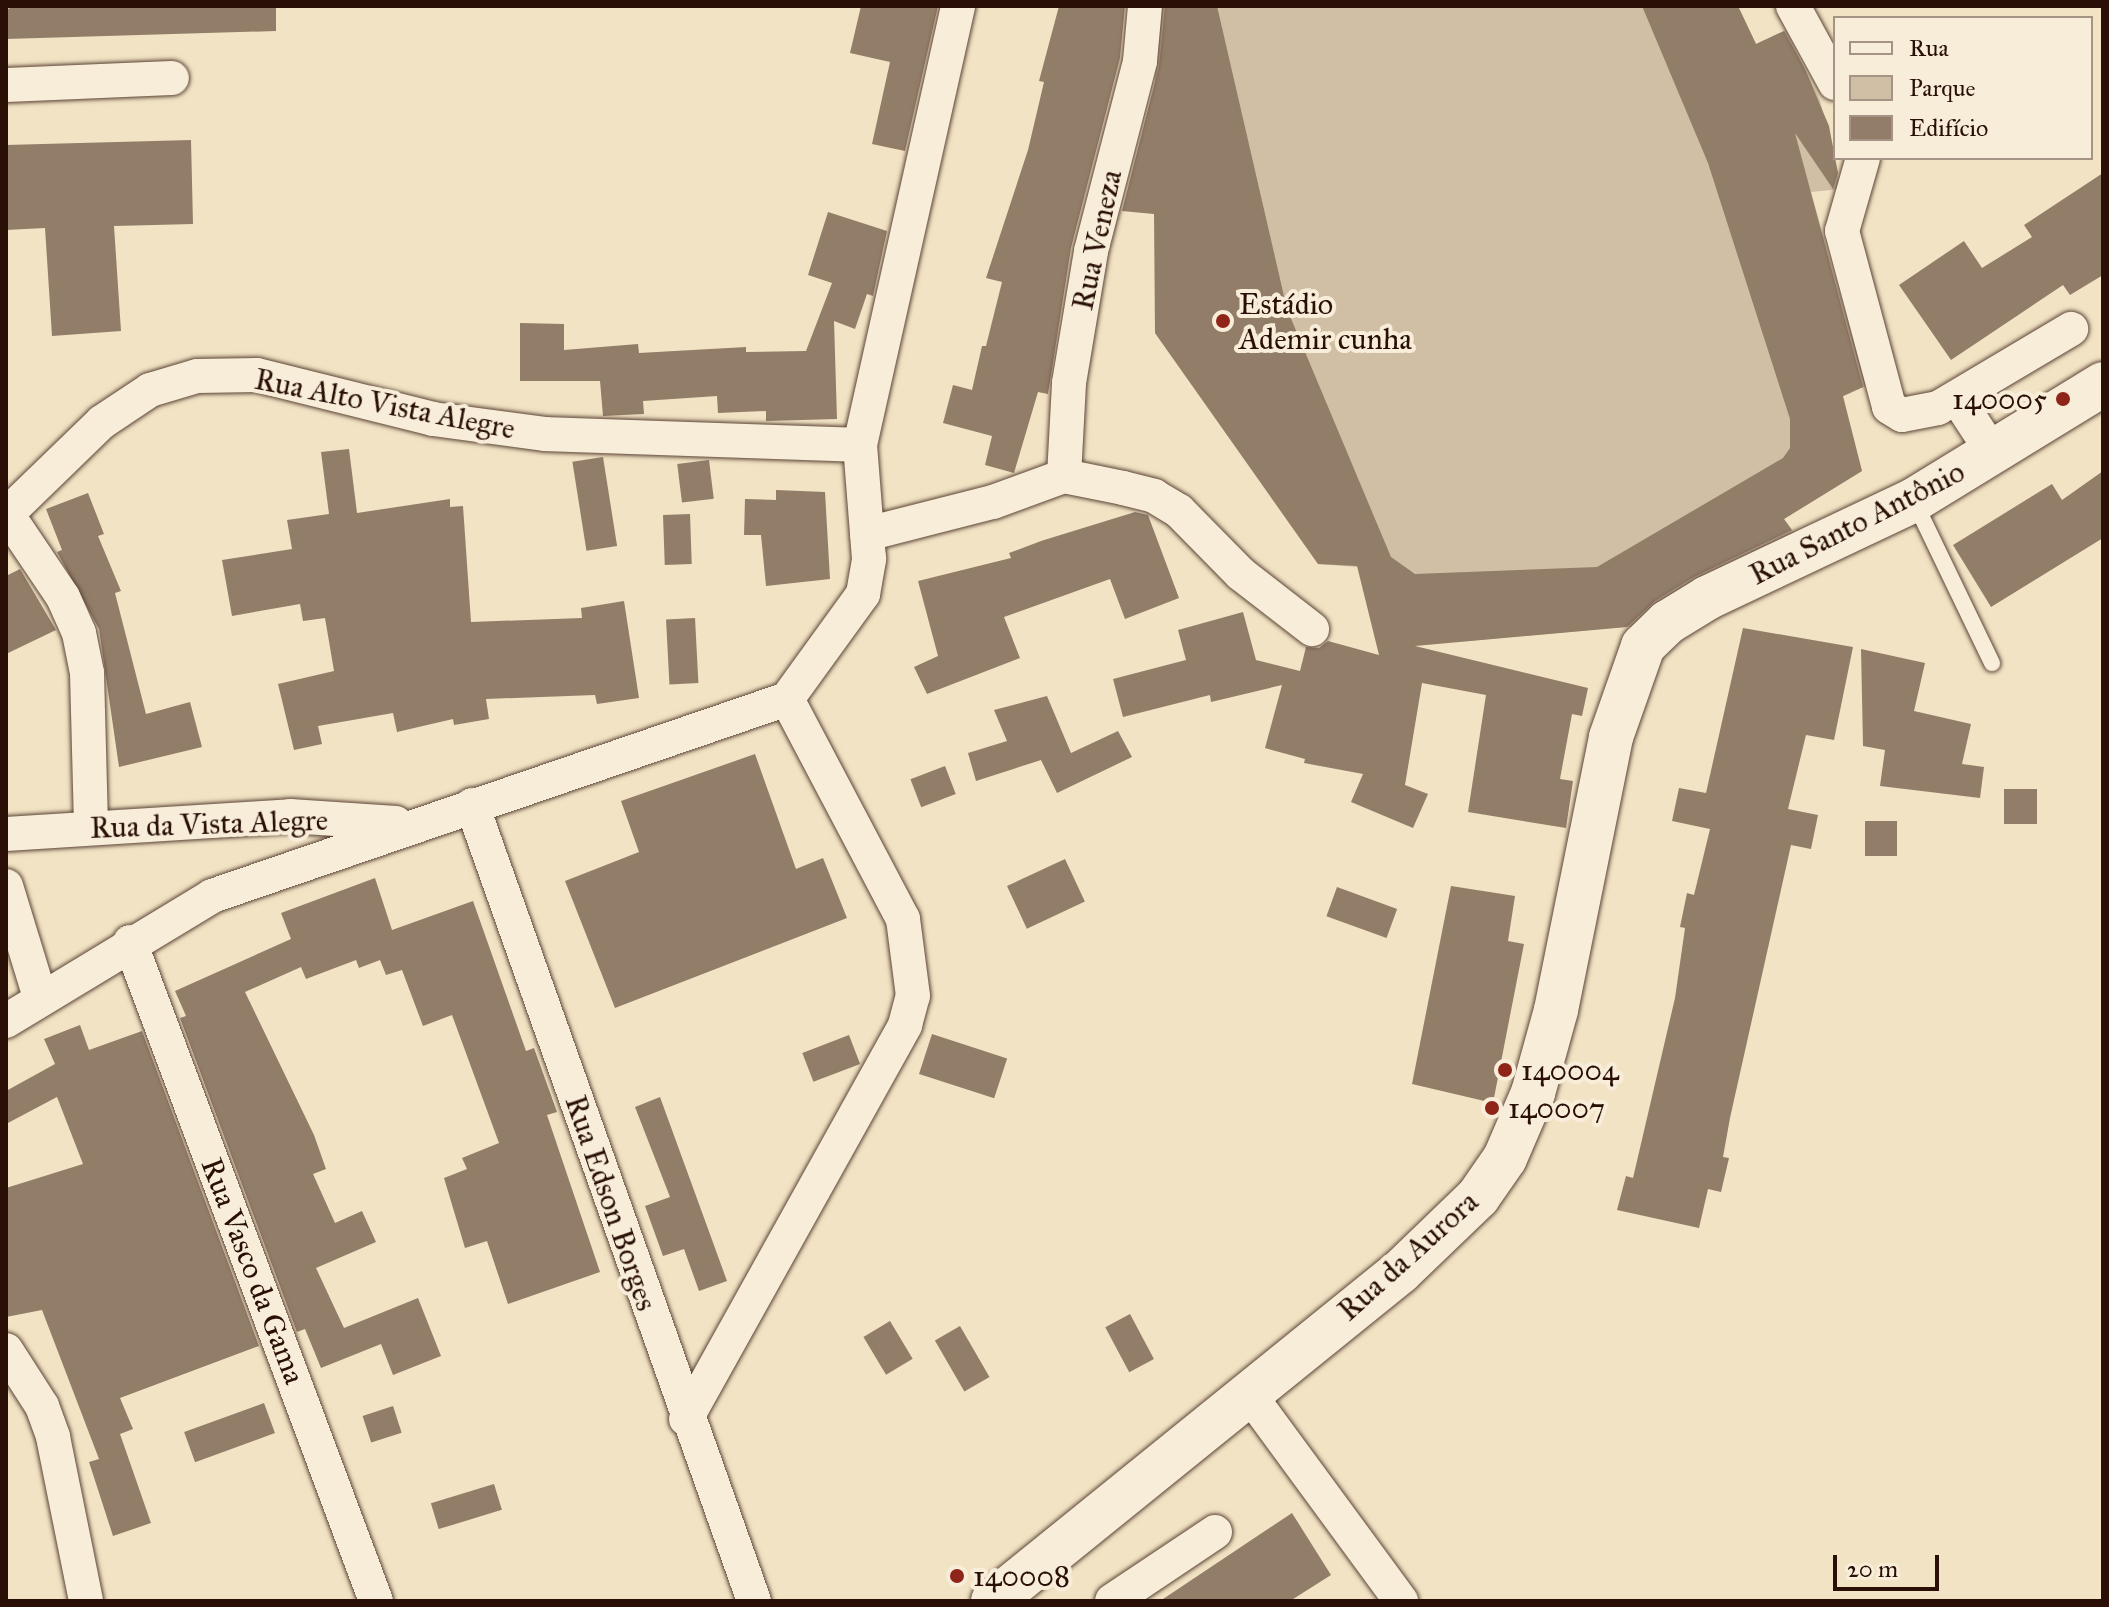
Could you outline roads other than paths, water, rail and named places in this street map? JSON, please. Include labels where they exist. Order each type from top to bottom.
[{"type":"main road","name":"Rua Santo Antônio","points":[[1628,677],[1643,646],[1668,622],[1914,500],[2103,384]]},
{"type":"main road","name":"Rua da Aurora","points":[[993,1601],[1400,1272],[1478,1197],[1505,1158],[1533,1093],[1556,1010],[1628,677]]},
{"type":"street","points":[[6,1021],[130,942],[212,896],[413,824],[787,699],[863,594],[867,534],[860,445],[958,6]]},
{"type":"street","name":"Rua Veneza","points":[[1064,476],[1069,383],[1091,251],[1140,61],[1145,6]]},
{"type":"street","points":[[1793,6],[1833,79]]},
{"type":"street","points":[[6,85],[172,78]]},
{"type":"street","points":[[1862,160],[1842,231],[1889,407],[1902,415],[1922,413],[1957,398],[2071,329]]},
{"type":"street","name":"Rua Alto Vista Alegre","points":[[7,514],[102,422],[150,390],[197,376],[257,375],[433,419],[546,434],[860,445]]},
{"type":"street","points":[[1957,398],[1993,453]]},
{"type":"street","points":[[867,534],[993,502],[1064,476],[1154,496],[1179,511],[1241,574],[1312,629]]},
{"type":"street","points":[[7,514],[63,597],[79,633],[87,673],[91,827]]},
{"type":"street","points":[[686,1419],[905,1025],[913,996],[903,919],[787,699]]},
{"type":"street","name":"Rua Edson Borges","points":[[472,805],[686,1419],[754,1601]]},
{"type":"street","name":"Rua da Vista Alegre","points":[[6,834],[290,816],[413,824]]},
{"type":"street","points":[[6,886],[40,997]]},
{"type":"street","name":"Rua Vasco da Gama","points":[[130,942],[376,1601]]},
{"type":"street","points":[[6,1350],[42,1406],[53,1437],[86,1601]]},
{"type":"street","points":[[1249,1394],[1401,1601]]},
{"type":"street","points":[[1112,1601],[1215,1532]]},
{"type":"lane","points":[[1914,500],[1992,663]]},
{"type":"place","name":"Estádio Ademir cunha","points":[[1223,321]]},
{"type":"place","name":"140005","points":[[2063,399]]},
{"type":"place","name":"140004","points":[[1505,1070]]},
{"type":"place","name":"140007","points":[[1492,1108]]},
{"type":"place","name":"140008","points":[[957,1576]]}]
